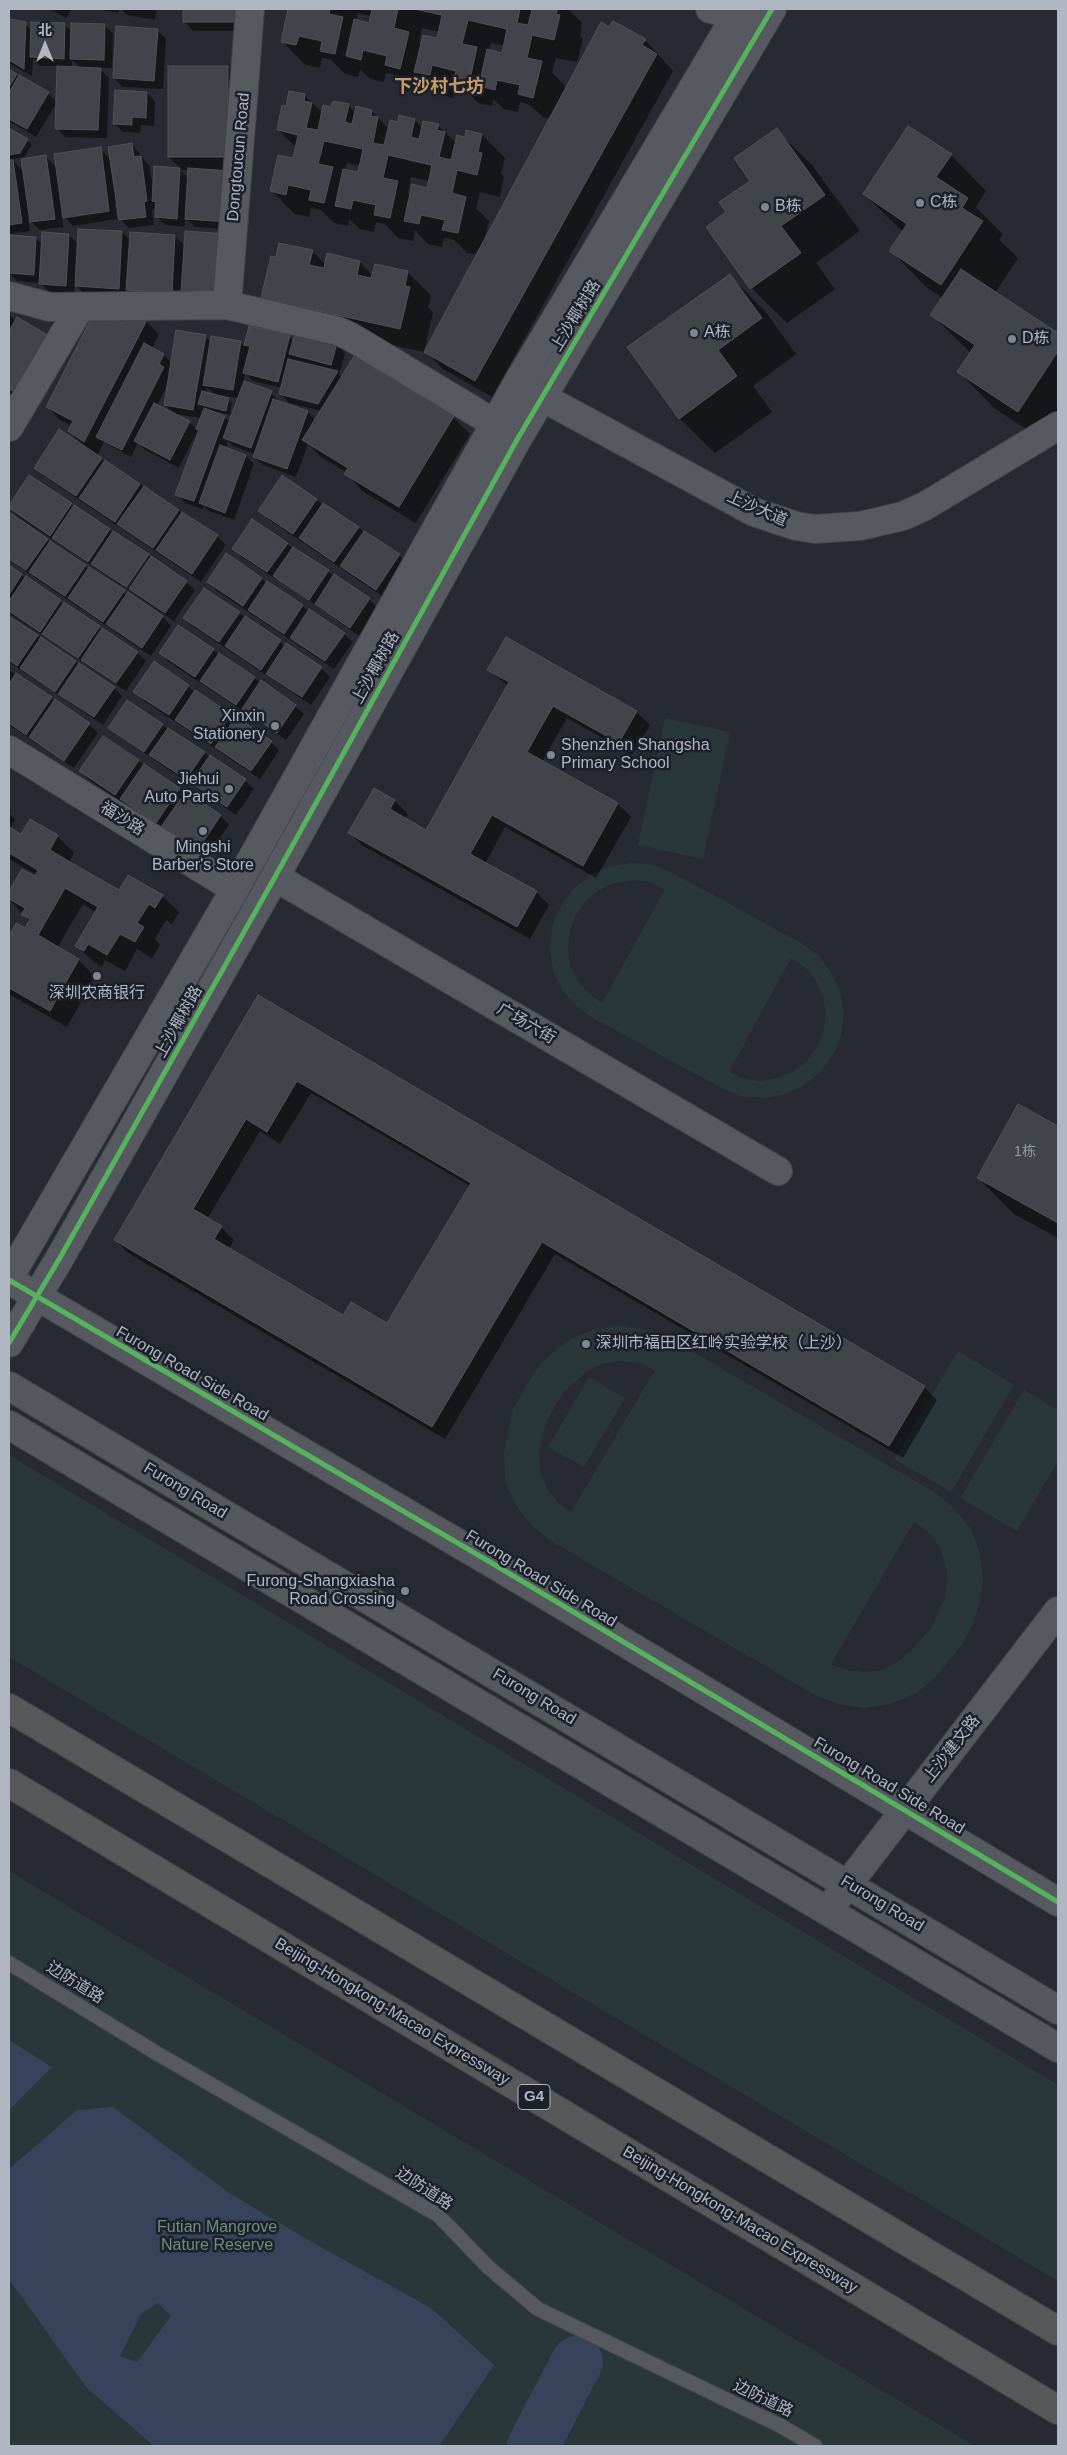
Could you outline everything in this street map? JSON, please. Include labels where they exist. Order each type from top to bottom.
[{"type":"highway","points":[[9,1708],[1058,2331]]},
{"type":"highway","name":"Beijing-Hongkong-Macao Expressway","points":[[9,1783],[1058,2410]]},
{"type":"main road","name":"Furong Road","points":[[9,1386],[1058,2010]]},
{"type":"main road","name":"Furong Road","points":[[9,1425],[1058,2048]]},
{"type":"street","name":"Dongtoucun Road","points":[[227,305],[250,9]]},
{"type":"street","points":[[710,9],[768,16]]},
{"type":"street","name":"上沙椰树路","points":[[9,1279],[235,889],[494,423],[738,11]]},
{"type":"street","name":"上沙椰树路","points":[[9,1343],[275,877],[518,438],[768,16]]},
{"type":"street","points":[[9,296],[50,307],[227,305],[338,332],[351,337],[518,438]]},
{"type":"street","points":[[9,428],[80,307]]},
{"type":"street","name":"上沙大道","points":[[517,384],[754,512],[796,526],[815,529],[881,522],[910,513],[925,506],[1058,426]]},
{"type":"street","name":"福沙路","points":[[9,750],[235,889]]},
{"type":"street","name":"广场六街","points":[[275,877],[778,1171]]},
{"type":"street","name":"Furong Road Side Road","points":[[9,1279],[36,1297],[490,1562],[1058,1902]]},
{"type":"street","name":"上沙建文路","points":[[828,1910],[1058,1611]]},
{"type":"lane","name":"边防道路","points":[[9,1962],[158,2054],[438,2214],[488,2267],[538,2310],[781,2426],[815,2446]]},
{"type":"green space","points":[[665,718],[730,732],[703,859],[638,845]]},
{"type":"green space","points":[[632,863],[654,865],[673,873],[801,943],[818,955],[831,972],[840,992],[844,1013],[841,1035],[833,1055],[820,1072],[803,1086],[783,1095],[762,1098],[740,1096],[721,1088],[593,1018],[576,1006],[562,990],[553,970],[550,948],[552,926],[561,906],[573,889],[590,875],[610,866]],"holes":[[[632,880],[650,882],[665,889],[602,1003],[588,993],[577,980],[570,965],[568,948],[570,931],[576,915],[586,901],[599,890],[615,883]],[[791,958],[806,968],[816,981],[823,997],[826,1013],[824,1030],[818,1046],[807,1061],[794,1071],[778,1078],[761,1081],[744,1079],[729,1072]]]},
{"type":"green space","points":[[622,1326],[648,1330],[671,1339],[934,1492],[953,1507],[970,1528],[980,1553],[983,1580],[979,1605],[972,1625],[962,1645],[934,1679],[916,1693],[891,1704],[864,1708],[837,1704],[815,1695],[551,1541],[532,1526],[516,1505],[505,1480],[504,1453],[513,1409],[535,1371],[550,1355],[570,1339],[595,1329]],"holes":[[[622,1361],[639,1363],[655,1370],[571,1512],[557,1502],[547,1488],[540,1471],[539,1454],[546,1422],[563,1393],[588,1370],[604,1363]],[[914,1522],[928,1532],[939,1546],[945,1562],[948,1579],[945,1596],[932,1627],[910,1652],[897,1663],[882,1670],[864,1672],[847,1670],[831,1664]]]},
{"type":"green space","points":[[958,1351],[1014,1385],[951,1492],[894,1459]]},
{"type":"green space","points":[[589,1377],[625,1398],[584,1467],[548,1447]]},
{"type":"green space","points":[[1024,1390],[1058,1410],[1058,1461],[1017,1531],[960,1498]]},
{"type":"green space","points":[[9,1455],[1058,2085],[1058,2281],[9,1657]]},
{"type":"green space","name":"Futian Mangrove Nature Reserve","points":[[9,1871],[975,2446],[9,2446]]},
{"type":"water","points":[[9,2040],[52,2067],[9,2110]]},
{"type":"water","points":[[113,2107],[232,2195],[317,2245],[431,2308],[494,2365],[439,2446],[154,2446],[86,2387],[9,2279],[9,2169],[77,2110]],"holes":[[[158,2303],[171,2316],[137,2362],[120,2356],[141,2314]]]},
{"type":"building","points":[[183,9],[241,9],[241,22],[183,22]]},
{"type":"building","points":[[288,9],[330,9],[329,14],[343,17],[335,54],[320,51],[322,41],[299,36],[296,45],[281,42]]},
{"type":"building","points":[[372,9],[398,9],[394,28],[409,32],[400,69],[385,65],[387,56],[363,50],[361,60],[346,56],[354,19],[369,23]]},
{"type":"building","points":[[414,9],[520,9],[517,23],[528,25],[532,9],[558,9],[556,14],[560,15],[554,40],[532,35],[527,58],[542,61],[533,98],[518,94],[520,85],[497,80],[495,90],[479,86],[487,49],[502,53],[507,29],[468,20],[462,44],[477,47],[469,84],[453,80],[456,71],[432,65],[430,75],[414,72],[423,35],[437,38],[442,15]]},
{"type":"building","points":[[9,19],[26,22],[24,69],[9,60]]},
{"type":"building","points":[[613,21],[646,39],[642,45],[657,54],[475,381],[424,352],[601,22],[609,27]]},
{"type":"building","points":[[31,22],[65,23],[64,59],[30,57]]},
{"type":"building","points":[[71,23],[105,24],[104,60],[70,59]]},
{"type":"building","points":[[116,26],[158,29],[154,81],[113,78]]},
{"type":"building","points":[[57,66],[101,68],[98,130],[55,129]]},
{"type":"building","points":[[168,66],[228,66],[228,157],[168,157]]},
{"type":"building","points":[[9,69],[17,74],[9,87]]},
{"type":"building","points":[[19,75],[49,92],[27,129],[9,119],[9,93]]},
{"type":"building","points":[[115,90],[147,92],[146,118],[132,117],[132,125],[113,124]]},
{"type":"building","points":[[289,91],[305,94],[304,101],[312,103],[306,128],[318,130],[323,105],[331,107],[333,101],[349,104],[345,122],[352,124],[356,106],[372,110],[371,116],[378,117],[373,143],[384,145],[390,120],[398,122],[399,115],[415,119],[411,137],[419,139],[423,121],[439,124],[437,130],[445,132],[439,157],[451,160],[457,135],[465,137],[466,130],[482,134],[478,152],[482,153],[477,175],[457,170],[452,193],[466,197],[458,233],[442,230],[445,220],[421,215],[419,224],[404,221],[412,184],[427,188],[432,165],[388,155],[383,178],[398,181],[390,218],[374,215],[376,205],[353,200],[351,209],[335,206],[343,169],[358,172],[363,149],[324,141],[318,164],[333,167],[324,203],[309,200],[311,190],[288,185],[286,195],[270,191],[278,155],[293,158],[298,135],[277,130],[282,105],[286,106]]},
{"type":"building","name":"C栋","points":[[908,126],[952,154],[936,177],[968,198],[962,208],[983,221],[941,285],[889,251],[907,224],[863,194]]},
{"type":"building","points":[[9,128],[28,139],[20,153],[9,155]]},
{"type":"building","name":"B栋","points":[[777,128],[825,195],[781,226],[801,253],[750,289],[706,227],[726,212],[719,202],[750,181],[734,158]]},
{"type":"building","points":[[132,143],[134,157],[141,156],[147,201],[144,202],[146,217],[119,220],[108,147]]},
{"type":"building","points":[[101,147],[109,211],[63,218],[54,154]]},
{"type":"building","points":[[46,155],[55,219],[30,222],[21,159]]},
{"type":"building","points":[[9,160],[13,160],[22,223],[9,225]]},
{"type":"building","points":[[154,166],[180,168],[177,219],[155,217],[156,202],[152,201]]},
{"type":"building","points":[[188,168],[231,171],[228,222],[185,219]]},
{"type":"building","points":[[78,229],[122,231],[119,289],[75,286]]},
{"type":"building","points":[[185,231],[228,234],[224,295],[181,293]]},
{"type":"building","points":[[42,232],[69,234],[66,286],[39,284]]},
{"type":"building","points":[[130,232],[175,235],[172,293],[126,290]]},
{"type":"building","points":[[9,235],[36,237],[34,275],[9,273]]},
{"type":"building","points":[[279,243],[313,250],[309,265],[324,268],[327,253],[360,261],[357,275],[371,278],[375,264],[408,271],[405,286],[410,287],[400,329],[261,298],[271,256],[276,257]]},
{"type":"building","name":"D栋","points":[[961,269],[1058,333],[1058,351],[1018,412],[957,372],[975,345],[930,315]]},
{"type":"building","name":"A栋","points":[[730,274],[762,318],[718,350],[737,376],[679,419],[627,347]]},
{"type":"building","points":[[93,315],[113,318],[123,323],[126,317],[147,320],[84,442],[68,431],[73,421],[46,407]]},
{"type":"building","points":[[17,317],[49,336],[16,393],[9,389],[9,331]]},
{"type":"building","points":[[249,326],[290,335],[278,382],[243,373],[250,346],[244,345]]},
{"type":"building","points":[[176,330],[206,335],[193,410],[164,405]]},
{"type":"building","points":[[295,333],[337,343],[331,365],[289,354]]},
{"type":"building","points":[[211,336],[241,341],[233,390],[203,385]]},
{"type":"building","points":[[144,343],[164,354],[159,364],[164,367],[122,450],[96,437]]},
{"type":"building","points":[[356,353],[375,365],[373,368],[454,416],[399,507],[344,474],[348,468],[302,440]]},
{"type":"building","points":[[288,359],[338,371],[318,404],[279,394]]},
{"type":"building","points":[[244,381],[272,391],[251,448],[223,438]]},
{"type":"building","points":[[202,391],[229,398],[226,411],[198,404]]},
{"type":"building","points":[[273,399],[308,411],[287,469],[253,457]]},
{"type":"building","points":[[154,403],[190,421],[170,460],[134,441]]},
{"type":"building","points":[[204,408],[225,416],[194,501],[175,495],[199,430],[196,429]]},
{"type":"building","points":[[59,429],[102,458],[76,496],[34,468]]},
{"type":"building","points":[[220,445],[246,455],[225,513],[199,503]]},
{"type":"building","points":[[105,460],[140,484],[115,522],[79,498]]},
{"type":"building","points":[[29,475],[72,503],[50,536],[9,508],[9,505]]},
{"type":"building","points":[[282,475],[317,499],[293,534],[258,511]]},
{"type":"building","points":[[144,486],[179,510],[153,548],[117,524]]},
{"type":"building","points":[[323,503],[359,527],[334,562],[299,538]]},
{"type":"building","points":[[74,505],[110,529],[88,562],[52,538]]},
{"type":"building","points":[[9,512],[48,539],[26,570],[9,559]]},
{"type":"building","points":[[182,512],[218,535],[192,574],[156,550]]},
{"type":"building","points":[[252,519],[288,543],[267,572],[232,549]]},
{"type":"building","points":[[113,531],[149,554],[126,587],[91,564]]},
{"type":"building","points":[[364,531],[400,554],[376,590],[340,566]]},
{"type":"building","points":[[50,541],[86,565],[65,596],[29,572]]},
{"type":"building","points":[[293,547],[329,570],[309,600],[273,576]]},
{"type":"building","points":[[226,553],[262,578],[243,606],[207,582]]},
{"type":"building","points":[[151,556],[187,581],[165,613],[129,589]]},
{"type":"building","points":[[9,565],[22,574],[9,595]]},
{"type":"building","points":[[89,567],[125,590],[103,622],[68,598]]},
{"type":"building","points":[[334,574],[370,598],[350,628],[315,604]]},
{"type":"building","points":[[26,576],[61,600],[40,632],[9,611],[9,601]]},
{"type":"building","points":[[267,581],[303,605],[284,634],[248,610]]},
{"type":"building","points":[[204,588],[240,612],[219,642],[183,618]]},
{"type":"building","points":[[128,592],[163,616],[142,648],[106,624]]},
{"type":"building","points":[[64,602],[100,626],[78,658],[42,634]]},
{"type":"building","points":[[309,609],[345,633],[325,661],[290,638]]},
{"type":"building","points":[[9,616],[38,635],[17,666],[9,660]]},
{"type":"building","points":[[245,616],[281,640],[261,670],[225,646]]},
{"type":"building","points":[[178,625],[214,649],[195,677],[159,653]]},
{"type":"building","points":[[102,628],[138,652],[116,683],[81,660]]},
{"type":"building","points":[[41,637],[76,661],[55,692],[20,668]]},
{"type":"building","points":[[506,637],[637,711],[619,743],[553,706],[527,752],[618,803],[583,866],[492,815],[470,854],[537,891],[517,927],[348,833],[374,788],[395,800],[390,809],[426,830],[509,682],[487,670]]},
{"type":"building","points":[[286,643],[322,667],[302,697],[266,674]]},
{"type":"building","points":[[219,653],[255,677],[236,705],[200,681]]},
{"type":"building","points":[[154,661],[189,685],[169,715],[133,692]]},
{"type":"building","points":[[79,663],[115,687],[94,717],[58,694]]},
{"type":"building","points":[[16,673],[52,697],[26,735],[9,723],[9,684]]},
{"type":"building","points":[[261,680],[296,705],[277,733],[242,709]]},
{"type":"building","points":[[195,690],[231,714],[211,744],[175,720]]},
{"type":"building","points":[[55,699],[90,723],[64,761],[29,737]]},
{"type":"building","points":[[127,700],[163,724],[144,752],[108,728]]},
{"type":"building","points":[[236,717],[272,741],[251,771],[215,747]]},
{"type":"building","points":[[168,728],[205,752],[186,779],[149,755]]},
{"type":"building","points":[[103,736],[139,760],[115,795],[79,771]]},
{"type":"building","points":[[210,755],[246,779],[227,807],[191,783]]},
{"type":"building","points":[[144,764],[180,788],[156,823],[120,799]]},
{"type":"building","points":[[186,791],[221,815],[197,851],[161,827]]},
{"type":"building","points":[[30,819],[58,835],[50,850],[119,890],[128,875],[163,895],[155,908],[149,904],[137,923],[144,927],[135,942],[120,934],[107,955],[88,944],[84,951],[75,946],[98,907],[65,888],[38,935],[79,959],[50,1011],[9,988],[9,936],[16,923],[25,928],[30,919],[21,915],[25,908],[9,899],[9,891],[22,869],[35,876],[38,870],[9,853],[9,827],[21,834]]},
{"type":"building","points":[[258,995],[925,1386],[889,1446],[542,1242],[432,1427],[114,1240]],"holes":[[[297,1081],[471,1183],[387,1323],[351,1302],[343,1315],[214,1239],[222,1226],[193,1209],[246,1119],[267,1132]]]},
{"type":"building","points":[[1018,1104],[1058,1126],[1058,1223],[977,1178]]},
{"type":"waterway","points":[[533,2446],[577,2362]]},
{"type":"cycle path","points":[[9,1343],[61,1256],[275,877],[518,438],[772,9]]},
{"type":"cycle path","points":[[9,1280],[490,1562],[1058,1902]]},
{"type":"place","name":"C栋","points":[[920,203]]},
{"type":"place","name":"B栋","points":[[765,207]]},
{"type":"place","name":"A栋","points":[[694,333]]},
{"type":"place","name":"D栋","points":[[1012,339]]},
{"type":"place","name":"Xinxin Stationery","points":[[275,726]]},
{"type":"place","name":"Shenzhen Shangsha Primary School","points":[[551,755]]},
{"type":"place","name":"Jiehui Auto Parts","points":[[229,789]]},
{"type":"place","name":"Mingshi Barber's Store","points":[[203,831]]},
{"type":"place","name":"深圳农商银行","points":[[97,976]]},
{"type":"place","name":"深圳市福田区红岭实验学校（上沙）","points":[[586,1344]]},
{"type":"place","name":"Furong-Shangxiasha Road Crossing","points":[[405,1591]]},
{"type":"district","name":"下沙村七坊","points":[[439,87]]}]
